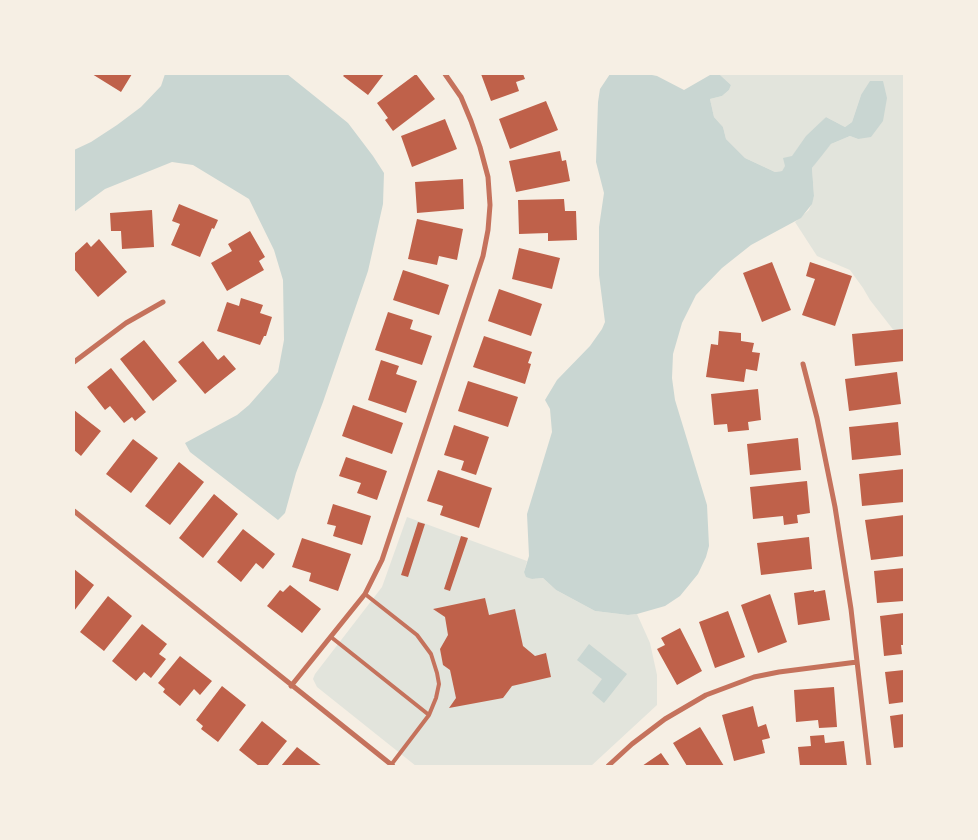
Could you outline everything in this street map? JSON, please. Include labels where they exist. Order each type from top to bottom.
[{"type":"street","points":[[291,686],[365,594],[378,569],[475,284],[488,230],[490,205],[488,177],[472,121],[461,97],[445,74]]},
{"type":"street","points":[[74,362],[126,323],[163,302]]},
{"type":"street","points":[[803,364],[817,418],[835,508],[858,662],[869,766]]},
{"type":"street","points":[[74,511],[392,766]]},
{"type":"street","points":[[608,766],[632,744],[665,719],[706,695],[754,677],[858,662]]},
{"type":"lane","points":[[365,594],[412,630],[426,645],[437,673],[436,698],[429,714],[392,766]]},
{"type":"lane","points":[[331,637],[429,714]]},
{"type":"shaded area","points":[[165,74],[287,74],[348,123],[384,173],[383,204],[368,271],[323,402],[296,473],[285,513],[278,520],[190,452],[185,443],[237,415],[249,405],[278,372],[284,340],[283,280],[274,250],[249,199],[193,165],[172,162],[105,189],[74,212],[74,150],[91,142],[141,107],[161,86]]},
{"type":"shaded area","points":[[610,74],[647,74],[657,76],[684,90],[710,75],[719,74],[731,85],[729,90],[722,96],[710,99],[714,117],[723,127],[726,139],[745,158],[775,172],[782,171],[785,166],[783,158],[792,156],[806,136],[826,117],[845,127],[852,122],[861,95],[870,81],[883,81],[887,98],[883,121],[871,137],[858,139],[850,136],[831,144],[812,168],[814,196],[812,204],[801,218],[751,245],[722,268],[696,295],[682,323],[673,354],[672,378],[675,400],[707,505],[709,546],[698,574],[680,596],[665,606],[628,615],[595,611],[556,590],[543,578],[532,579],[526,577],[524,572],[529,556],[527,514],[552,432],[550,409],[545,400],[557,380],[590,346],[605,322],[599,275],[599,227],[604,193],[596,162],[600,89]]},
{"type":"shaded area","points":[[719,74],[904,74],[904,355],[902,341],[870,300],[850,270],[817,256],[795,222],[809,210],[814,196],[812,168],[821,155],[831,144],[850,136],[858,139],[861,95],[852,122],[845,127],[826,117],[799,147],[782,171],[775,172],[745,158],[726,139],[723,127],[714,117],[710,99],[722,96],[729,90],[731,85]]},
{"type":"shaded area","points":[[407,517],[527,561],[524,572],[532,579],[543,578],[556,590],[595,611],[628,615],[637,614],[650,643],[657,675],[657,705],[591,766],[416,766],[317,687],[313,679],[382,587]]},
{"type":"shaded area","points":[[589,644],[627,674],[604,703],[592,693],[602,679],[577,660]]},
{"type":"building","points":[[92,74],[132,74],[121,92]]},
{"type":"building","points":[[345,74],[384,74],[368,95],[343,76]]},
{"type":"building","points":[[416,74],[435,99],[393,131],[385,120],[388,118],[377,103]]},
{"type":"building","points":[[481,74],[523,74],[525,79],[516,82],[519,91],[491,101]]},
{"type":"building","points":[[546,101],[558,130],[510,149],[499,119]]},
{"type":"building","points":[[445,119],[457,149],[412,167],[401,136]]},
{"type":"building","points":[[560,151],[562,161],[566,160],[570,181],[516,192],[509,161]]},
{"type":"building","points":[[463,179],[464,209],[417,213],[415,182]]},
{"type":"building","points":[[564,199],[565,211],[576,211],[577,240],[548,241],[548,233],[519,234],[518,200]]},
{"type":"building","points":[[179,204],[218,220],[214,229],[212,228],[200,257],[171,245],[180,224],[172,221]]},
{"type":"building","points":[[152,210],[154,247],[122,249],[121,231],[111,231],[110,213]]},
{"type":"building","points":[[417,219],[463,229],[457,260],[439,256],[437,265],[408,259]]},
{"type":"building","points":[[250,231],[265,257],[259,261],[264,270],[227,291],[211,263],[232,251],[228,244]]},
{"type":"building","points":[[99,239],[127,272],[98,297],[74,269],[74,254],[87,242],[91,247]]},
{"type":"building","points":[[519,248],[560,258],[552,289],[512,279]]},
{"type":"building","points":[[772,262],[791,310],[762,322],[743,273]]},
{"type":"building","points":[[810,262],[852,276],[835,326],[802,315],[815,279],[806,276]]},
{"type":"building","points":[[403,270],[449,285],[439,315],[393,300]]},
{"type":"building","points":[[499,289],[542,304],[531,336],[488,321]]},
{"type":"building","points":[[241,298],[263,305],[260,313],[272,317],[266,336],[264,336],[260,345],[217,331],[227,302],[239,306]]},
{"type":"building","points":[[388,312],[413,320],[410,329],[432,336],[422,365],[375,350]]},
{"type":"building","points":[[904,329],[904,361],[855,366],[852,334]]},
{"type":"building","points":[[719,331],[741,333],[741,341],[754,343],[752,352],[760,353],[757,371],[746,369],[744,382],[706,377],[711,344],[718,345]]},
{"type":"building","points":[[484,336],[532,352],[528,363],[531,364],[525,384],[473,367]]},
{"type":"building","points":[[144,340],[177,381],[153,401],[120,359]]},
{"type":"building","points":[[203,341],[218,360],[224,355],[236,369],[205,394],[178,362]]},
{"type":"building","points":[[381,360],[399,366],[396,374],[417,381],[406,413],[368,400]]},
{"type":"building","points":[[111,368],[146,412],[135,421],[132,417],[124,423],[110,406],[105,410],[87,387]]},
{"type":"building","points":[[897,372],[901,404],[849,411],[845,379]]},
{"type":"building","points":[[468,381],[518,397],[508,427],[458,411]]},
{"type":"building","points":[[758,389],[761,420],[748,422],[749,430],[728,432],[727,424],[714,425],[711,394]]},
{"type":"building","points":[[353,405],[403,423],[392,454],[342,436]]},
{"type":"building","points":[[74,410],[101,431],[81,456],[74,450]]},
{"type":"building","points":[[898,422],[901,455],[852,460],[849,427]]},
{"type":"building","points":[[454,425],[489,437],[476,475],[461,470],[464,461],[444,455]]},
{"type":"building","points":[[798,438],[801,470],[750,475],[747,444]]},
{"type":"building","points":[[133,439],[158,458],[131,493],[106,474]]},
{"type":"building","points":[[346,457],[387,471],[377,500],[357,493],[361,483],[339,476]]},
{"type":"building","points":[[179,462],[204,482],[170,525],[145,506]]},
{"type":"building","points":[[904,469],[904,502],[862,506],[859,474]]},
{"type":"building","points":[[438,470],[492,488],[479,528],[440,515],[443,506],[427,501]]},
{"type":"building","points":[[807,481],[810,513],[797,515],[798,523],[784,525],[783,516],[753,519],[750,487]]},
{"type":"building","points":[[214,494],[238,514],[203,558],[179,538]]},
{"type":"building","points":[[333,504],[371,516],[362,545],[333,536],[336,526],[327,524]]},
{"type":"building","points":[[904,515],[904,556],[871,560],[865,520]]},
{"type":"building","points":[[418,522],[425,524],[408,577],[401,575]]},
{"type":"building","points":[[243,529],[275,554],[263,569],[256,563],[241,582],[217,562]]},
{"type":"building","points":[[461,536],[468,538],[450,591],[444,589]]},
{"type":"building","points":[[809,537],[812,569],[761,575],[757,543]]},
{"type":"building","points":[[302,538],[351,554],[338,591],[309,581],[311,573],[292,567]]},
{"type":"building","points":[[904,568],[904,601],[877,603],[874,571]]},
{"type":"building","points":[[74,569],[94,585],[74,611]]},
{"type":"building","points":[[290,585],[321,609],[302,633],[267,606],[280,590],[283,592]]},
{"type":"building","points":[[814,590],[814,592],[825,590],[830,620],[798,625],[794,593]]},
{"type":"building","points":[[770,594],[787,642],[758,653],[741,605]]},
{"type":"building","points":[[108,596],[132,616],[104,651],[80,632]]},
{"type":"building","points":[[485,598],[489,615],[515,609],[523,646],[535,656],[546,653],[551,677],[512,686],[503,698],[449,708],[456,698],[450,670],[443,665],[440,649],[448,635],[445,617],[433,609]]},
{"type":"building","points":[[728,611],[745,657],[715,668],[699,622]]},
{"type":"building","points":[[904,613],[904,645],[901,645],[902,654],[884,656],[880,616]]},
{"type":"building","points":[[142,624],[167,644],[159,654],[166,659],[151,678],[144,672],[136,681],[112,661]]},
{"type":"building","points":[[680,628],[702,671],[677,685],[657,649],[665,645],[661,638]]},
{"type":"building","points":[[180,656],[212,681],[200,695],[194,689],[180,706],[163,692],[165,689],[158,683]]},
{"type":"building","points":[[904,670],[904,702],[889,704],[885,672]]},
{"type":"building","points":[[222,686],[246,705],[218,742],[201,729],[203,726],[196,720]]},
{"type":"building","points":[[834,687],[837,727],[819,728],[818,720],[796,722],[794,690]]},
{"type":"building","points":[[753,706],[758,727],[766,724],[770,738],[762,740],[765,753],[734,761],[722,715]]},
{"type":"building","points":[[904,714],[904,747],[894,748],[890,716]]},
{"type":"building","points":[[262,721],[287,741],[267,766],[259,766],[239,750]]},
{"type":"building","points":[[700,727],[724,766],[687,766],[673,743]]},
{"type":"building","points":[[824,735],[825,743],[844,741],[847,766],[800,766],[798,747],[811,746],[810,736]]},
{"type":"building","points":[[297,747],[322,766],[281,766]]},
{"type":"building","points":[[661,753],[670,766],[642,766]]}]
